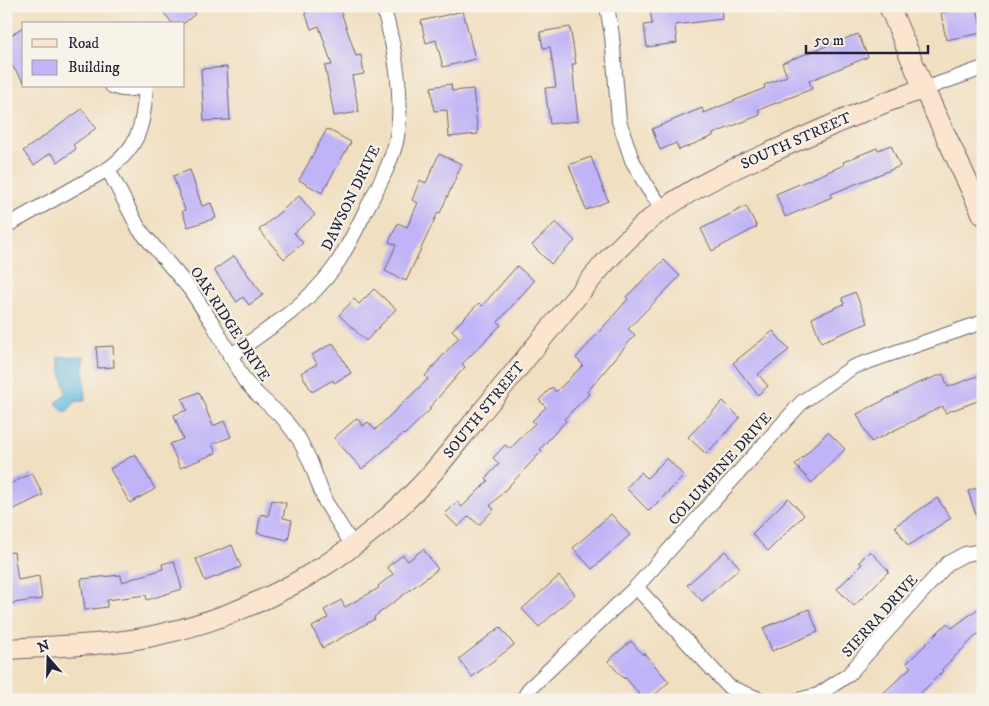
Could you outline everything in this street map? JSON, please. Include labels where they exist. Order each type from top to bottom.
[{"type":"street","name":"DAWSON DRIVE","points":[[230,356],[290,313],[333,269],[352,237],[385,172],[395,143],[399,101],[394,56],[383,6]]},
{"type":"street","points":[[607,6],[612,36],[619,121],[632,160],[647,187],[663,209]]},
{"type":"street","points":[[889,6],[924,89],[983,216]]},
{"type":"street","points":[[924,89],[983,68]]},
{"type":"street","points":[[116,88],[120,90],[138,88]]},
{"type":"street","points":[[6,226],[108,169],[130,150],[143,121],[145,88]]},
{"type":"street","name":"SOUTH STREET","points":[[6,649],[133,640],[186,628],[222,617],[267,599],[302,580],[353,546],[380,525],[425,480],[603,265],[632,234],[663,209],[697,187],[728,171],[894,98],[924,89]]},
{"type":"street","name":"OAK RIDGE DRIVE","points":[[108,169],[139,229],[190,289],[213,324],[250,388],[284,419],[299,439],[310,461],[325,502],[353,546]]},
{"type":"street","name":"COLUMBINE DRIVE","points":[[523,700],[529,689],[636,587],[802,402],[853,367],[983,322]]},
{"type":"street","name":"SIERRA DRIVE","points":[[798,700],[818,695],[848,676],[948,563],[965,554],[983,550]]},
{"type":"street","points":[[636,587],[729,687],[761,700]]},
{"type":"water","points":[[84,356],[85,401],[77,401],[65,413],[56,403],[66,393],[58,357]]},
{"type":"building","points":[[158,6],[188,6],[195,14],[185,22],[171,22]]},
{"type":"building","points":[[312,6],[339,6],[356,56],[361,55],[364,74],[352,76],[359,112],[334,116],[325,66],[332,65],[319,26],[311,29],[305,12],[313,10]]},
{"type":"building","points":[[661,6],[721,6],[722,19],[675,25],[677,43],[647,47],[644,25],[652,24],[650,8]]},
{"type":"building","points":[[962,6],[977,6],[982,33],[946,40],[941,13],[962,9]]},
{"type":"building","points":[[463,11],[475,59],[443,67],[436,40],[426,43],[421,21]]},
{"type":"building","points":[[22,27],[22,79],[6,58],[6,44],[12,40],[9,37]]},
{"type":"building","points":[[570,27],[576,64],[572,64],[578,121],[550,124],[545,88],[556,87],[550,47],[543,48],[540,32]]},
{"type":"building","points":[[858,34],[868,57],[809,81],[812,89],[758,110],[760,115],[679,150],[676,143],[660,150],[652,129],[702,108],[704,113],[765,88],[764,85],[787,76],[782,63]]},
{"type":"building","points":[[227,67],[230,120],[204,121],[201,69]]},
{"type":"building","points":[[451,84],[452,91],[473,89],[478,134],[449,137],[447,110],[434,111],[431,87]]},
{"type":"building","points":[[82,109],[96,128],[73,145],[76,149],[58,162],[51,153],[34,165],[23,151]]},
{"type":"building","points":[[327,129],[351,142],[322,193],[299,180]]},
{"type":"building","points":[[891,145],[900,166],[831,194],[832,197],[785,217],[776,194],[844,165],[843,162],[877,148],[878,150]]},
{"type":"building","points":[[439,154],[462,164],[406,281],[385,271],[396,245],[389,242],[398,223],[407,227],[418,203],[412,200],[420,180],[426,183]]},
{"type":"building","points":[[591,157],[608,201],[586,210],[569,165]]},
{"type":"building","points":[[190,170],[202,206],[211,203],[216,218],[188,227],[182,211],[185,210],[173,176]]},
{"type":"building","points":[[299,196],[315,215],[294,233],[303,243],[284,259],[259,230]]},
{"type":"building","points":[[746,206],[757,227],[712,251],[701,229]]},
{"type":"building","points":[[556,222],[575,241],[551,264],[532,245]]},
{"type":"building","points":[[234,256],[263,295],[249,305],[243,297],[237,302],[214,270]]},
{"type":"building","points":[[664,260],[680,276],[628,329],[635,335],[587,392],[589,394],[564,419],[566,421],[540,449],[542,451],[490,506],[494,509],[479,525],[469,516],[458,527],[445,514],[457,502],[462,507],[488,481],[486,478],[499,464],[493,458],[505,445],[510,449],[535,423],[532,421],[546,407],[539,400],[552,387],[556,392],[583,365],[576,358],[628,299],[626,297]]},
{"type":"building","points":[[517,266],[534,281],[498,322],[501,325],[462,364],[465,367],[429,408],[431,409],[404,435],[362,469],[334,438],[357,418],[363,426],[368,422],[375,430],[428,379],[425,376],[459,337],[452,330],[479,303],[482,306]]},
{"type":"building","points":[[374,289],[396,309],[366,341],[339,315],[354,299],[359,304]]},
{"type":"building","points":[[855,292],[868,323],[821,342],[812,318],[844,304],[842,298]]},
{"type":"building","points":[[773,331],[789,350],[758,374],[768,386],[758,395],[733,363]]},
{"type":"building","points":[[333,343],[351,373],[334,383],[333,380],[312,392],[301,373],[317,364],[312,355]]},
{"type":"building","points":[[113,346],[114,367],[98,368],[96,347]]},
{"type":"building","points":[[943,374],[948,387],[983,374],[983,399],[945,413],[943,406],[871,442],[857,414],[916,384]]},
{"type":"building","points":[[199,392],[213,426],[224,421],[231,437],[212,444],[216,453],[180,468],[170,444],[183,439],[174,415],[187,410],[182,399]]},
{"type":"building","points":[[723,401],[740,418],[706,454],[688,437]]},
{"type":"building","points":[[828,432],[845,449],[812,483],[795,465]]},
{"type":"building","points":[[135,454],[155,489],[130,503],[110,469]]},
{"type":"building","points":[[667,458],[684,476],[649,511],[626,488],[641,472],[647,478]]},
{"type":"building","points":[[32,473],[43,495],[6,513],[6,486]]},
{"type":"building","points":[[983,486],[983,526],[980,527],[968,491]]},
{"type":"building","points":[[788,498],[804,515],[768,551],[752,534]]},
{"type":"building","points":[[937,498],[951,518],[908,546],[895,526]]},
{"type":"building","points":[[272,500],[286,503],[283,518],[292,520],[288,540],[257,533],[261,514],[268,516]]},
{"type":"building","points":[[611,514],[630,535],[592,569],[573,548]]},
{"type":"building","points":[[232,545],[241,567],[205,581],[196,559]]},
{"type":"building","points":[[423,549],[438,569],[374,617],[375,619],[323,648],[312,627],[328,618],[324,610],[341,600],[345,607],[379,588],[378,586],[393,574],[387,567],[403,555],[408,561]]},
{"type":"building","points":[[725,551],[740,568],[702,601],[687,585]]},
{"type":"building","points":[[870,551],[889,571],[854,606],[837,589],[862,564],[859,562]]},
{"type":"building","points":[[14,552],[18,580],[39,576],[42,599],[6,604],[6,553]]},
{"type":"building","points":[[174,561],[182,589],[147,600],[146,595],[107,600],[107,607],[85,610],[81,579],[121,575],[122,582],[163,569],[162,564]]},
{"type":"building","points":[[559,576],[575,594],[539,627],[522,609]]},
{"type":"building","points":[[983,605],[983,629],[942,669],[943,671],[914,700],[876,700],[911,667],[907,663],[947,623],[952,628]]},
{"type":"building","points":[[809,609],[818,632],[772,651],[763,628]]},
{"type":"building","points":[[500,627],[514,645],[472,677],[459,659]]},
{"type":"building","points":[[631,641],[669,682],[649,700],[644,700],[625,677],[624,679],[608,661]]},
{"type":"waterway","points":[[978,700],[983,695]]}]
